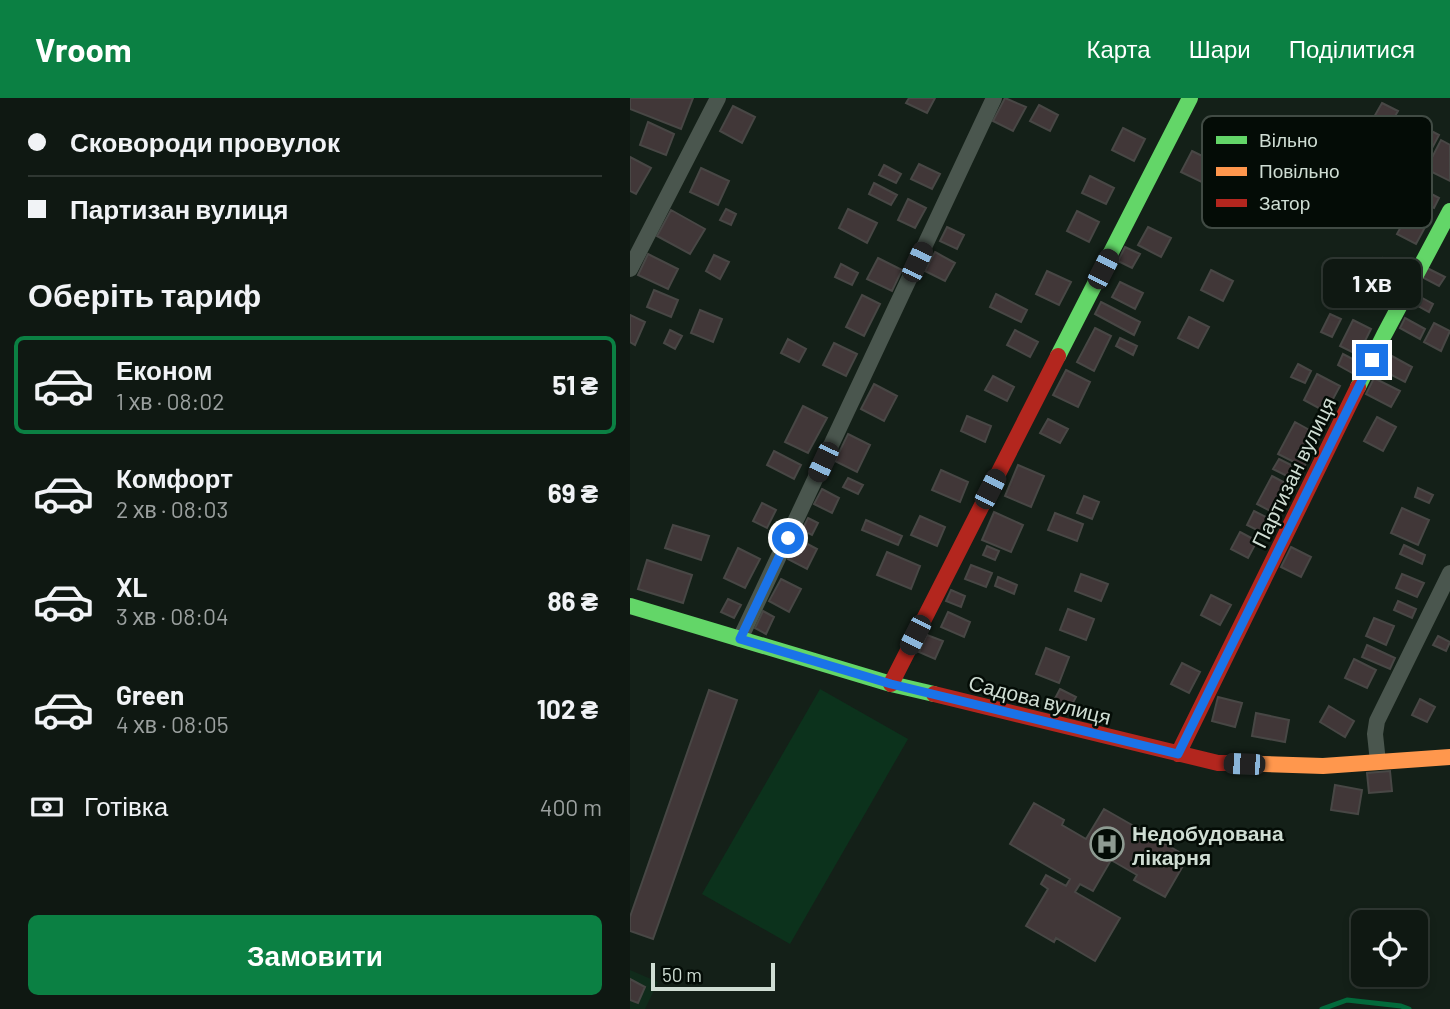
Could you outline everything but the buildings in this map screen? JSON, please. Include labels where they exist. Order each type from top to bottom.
[{"type":"street","points":[[630,269],[718,98]]},
{"type":"street","points":[[740,639],[994,98]]},
{"type":"street","points":[[891,684],[1190,98]]},
{"type":"street","name":"Партизан вулиця","points":[[1178,754],[1384,335],[1450,211]]},
{"type":"street","points":[[1378,762],[1375,734],[1377,721],[1450,573]]},
{"type":"street","name":"Садова вулиця","points":[[630,606],[891,684],[1218,763],[1323,766],[1450,757]]},
{"type":"shaded area","points":[[820,689],[908,739],[790,944],[702,894]]},
{"type":"shaded area","points":[[630,970],[658,982],[645,1009],[630,1009]]},
{"type":"waterway","points":[[1322,1009],[1347,1000],[1409,1009]]},
{"type":"traffic: fast","points":[[1058,356],[1190,98]]},
{"type":"traffic: fast","points":[[1358,387],[1450,211]]},
{"type":"traffic: fast","points":[[630,606],[891,684],[934,694]]},
{"type":"traffic: slow","points":[[1235,763],[1323,766],[1450,757]]},
{"type":"traffic: jam","points":[[891,684],[1058,356]]},
{"type":"traffic: jam","points":[[1178,754],[1358,387]]},
{"type":"traffic: jam","points":[[934,694],[1218,763],[1235,763]]},
{"type":"place","name":"Недобудована лікарня","points":[[1107,844]]},
{"type":"route","points":[[788,538],[740,639],[891,684],[1178,754],[1372,360]]}]
